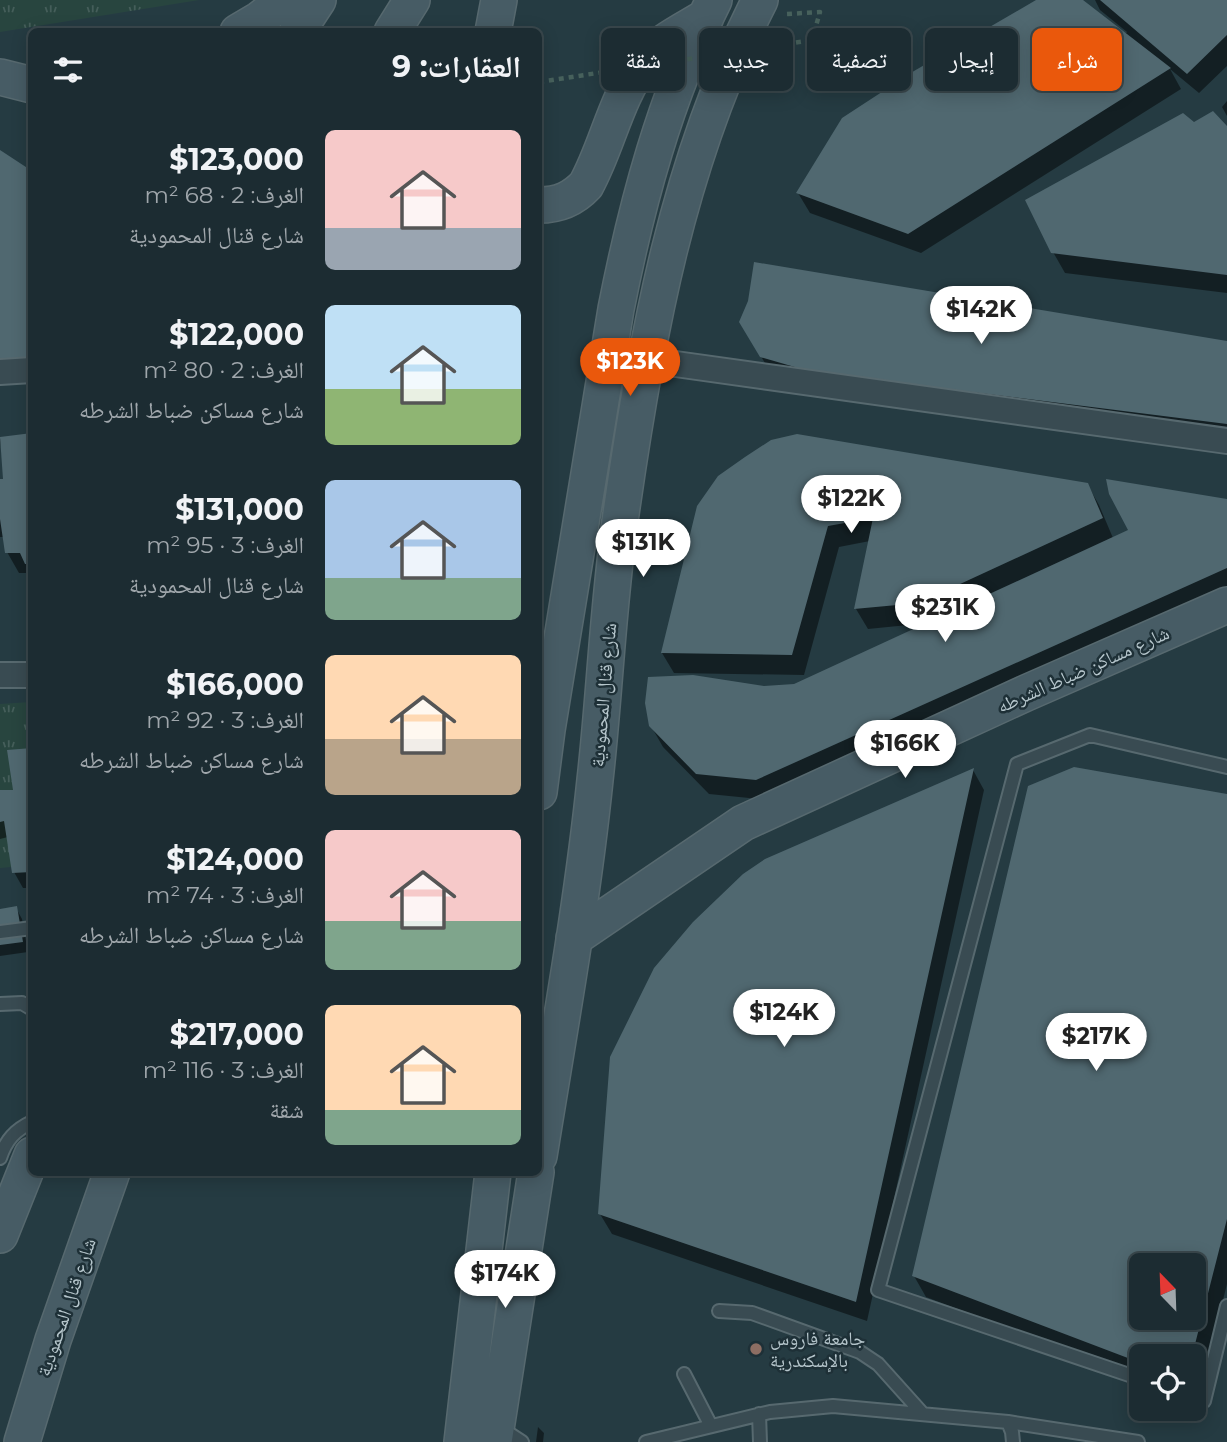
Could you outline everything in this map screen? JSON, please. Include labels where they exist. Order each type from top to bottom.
[{"type":"main road","points":[[245,28],[284,0]]},
{"type":"main road","points":[[300,28],[318,0]]},
{"type":"main road","points":[[395,28],[412,0]]},
{"type":"main road","points":[[495,28],[499,0]]},
{"type":"main road","name":"شارع قنال المحمودية","points":[[542,1137],[574,938],[595,783],[621,516],[664,267],[690,174],[721,86],[760,0]]},
{"type":"main road","points":[[542,205],[565,201],[577,194],[586,184],[619,105],[644,60],[710,9]]},
{"type":"main road","points":[[542,769],[628,246],[663,123],[710,9]]},
{"type":"main road","points":[[0,76],[28,72]]},
{"type":"main road","points":[[0,76],[28,84]]},
{"type":"main road","name":"شارع مساكن ضباط الشرطه","points":[[574,938],[743,823],[1026,693],[1227,606]]},
{"type":"main road","points":[[0,1236],[28,1165]]},
{"type":"main road","name":"شارع قنال المحمودية","points":[[22,1442],[53,1339],[111,1176]]},
{"type":"main road","points":[[462,1442],[493,1176]]},
{"type":"main road","points":[[504,1436],[536,1176]]},
{"type":"street","points":[[647,359],[1227,441]]},
{"type":"street","points":[[0,372],[28,370]]},
{"type":"street","points":[[0,675],[28,675]]},
{"type":"lane","points":[[1129,1375],[878,1290],[1017,764],[1090,735],[1227,767]]},
{"type":"lane","points":[[0,932],[28,928]]},
{"type":"lane","points":[[0,1004],[22,1003],[28,1007]]},
{"type":"lane","points":[[0,1158],[13,1133],[28,1124]]},
{"type":"lane","points":[[1206,1393],[1227,1306]]},
{"type":"lane","points":[[719,1311],[752,1313],[870,1358],[922,1413]]},
{"type":"lane","points":[[684,1374],[711,1426]]},
{"type":"lane","points":[[646,1442],[759,1414],[833,1406],[1008,1422],[1138,1442]]},
{"type":"lane","points":[[759,1414],[760,1442]]},
{"type":"lane","points":[[1008,1422],[1013,1442]]},
{"type":"path","points":[[542,82],[812,40],[820,12]]},
{"type":"green space","points":[[0,0],[199,0],[0,32]]},
{"type":"green space","points":[[28,702],[28,865],[0,868],[0,704]]},
{"type":"building","points":[[1036,0],[1083,0],[1119,28],[1032,28],[1032,91],[1122,91],[1122,30],[1171,68],[908,234],[796,193],[842,118],[883,91],[911,91],[911,73],[925,65],[925,91],[1018,91],[1018,28],[988,28]]},
{"type":"building","points":[[1100,0],[1227,0],[1227,35],[1187,74]]},
{"type":"building","points":[[1213,111],[1227,126],[1227,275],[1051,253],[1025,200],[1183,113],[1194,122]]},
{"type":"building","points":[[0,150],[28,168],[28,358],[0,361]]},
{"type":"building","points":[[754,262],[1227,341],[1227,424],[812,372],[760,357],[739,322],[748,301]]},
{"type":"building","points":[[28,434],[28,564],[25,564],[20,553],[5,553],[0,519],[0,479],[3,479],[0,437]]},
{"type":"building","points":[[797,434],[1088,483],[1103,518],[919,603],[854,609],[873,518],[828,526],[792,655],[661,653],[697,506],[718,476],[771,440]]},
{"type":"building","points":[[1106,479],[1227,499],[1227,568],[756,780],[696,774],[649,726],[645,703],[648,677],[693,675],[764,686],[794,684],[1128,530],[1109,494]]},
{"type":"building","points":[[28,748],[28,872],[12,873],[4,821],[0,822],[0,790],[13,790],[7,750]]},
{"type":"building","points":[[1074,767],[1227,794],[1227,1219],[1206,1301],[1206,1253],[1129,1253],[1129,1330],[1199,1330],[1195,1344],[1129,1344],[1129,1358],[912,1276],[1028,786]]},
{"type":"building","points":[[974,768],[856,1302],[598,1214],[610,1057],[654,968],[693,922],[743,874],[765,859]]},
{"type":"building","points":[[17,906],[23,942],[0,945],[0,909]]},
{"type":"place","name":"جامعة فاروس بالإسكندرية","points":[[756,1349]]}]
